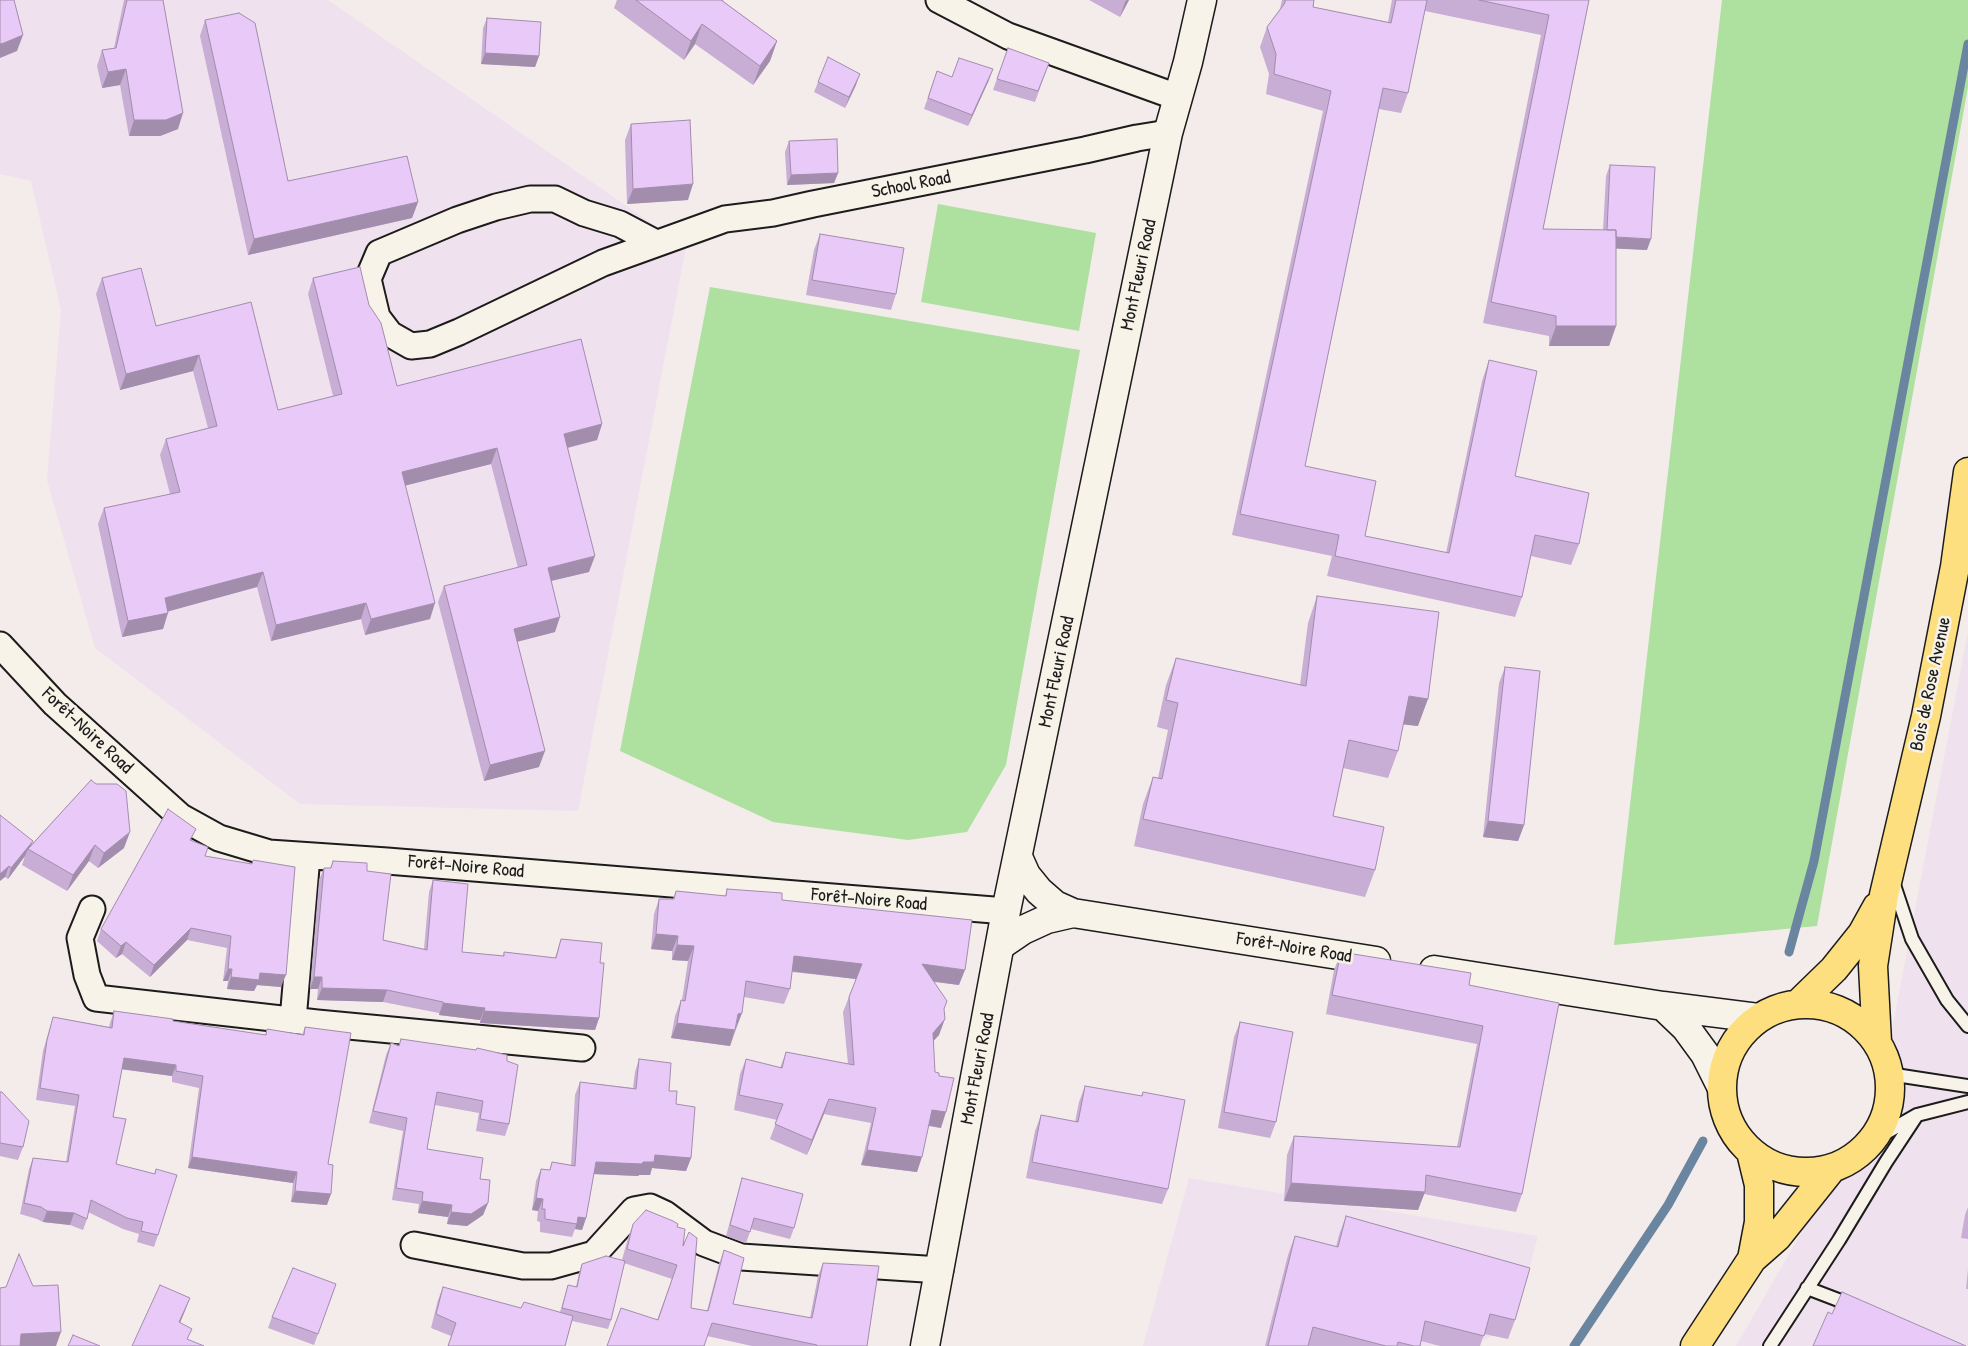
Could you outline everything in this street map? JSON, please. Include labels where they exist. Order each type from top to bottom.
[{"type":"main road","name":"Mont Fleuri Road","points":[[925,1346],[1006,911],[1168,133],[1188,62],[1202,0]]},
{"type":"main road","name":"Bois de Rose Avenue","points":[[1876,1042],[1873,966],[1887,884],[1926,716],[1955,567],[1968,472]]},
{"type":"main road","name":"Forêt-Noire Road","points":[[1018,857],[1026,875],[1039,891],[1055,905],[1073,913],[1663,1006],[1758,1018]]},
{"type":"main road","name":"Bois de Rose Avenue","points":[[1800,1004],[1834,969],[1862,934],[1887,884]]},
{"type":"main road","name":"Forêt-Noire Road","points":[[1001,945],[1023,930],[1073,913]]},
{"type":"main road","points":[[1800,1004],[1822,1005],[1844,1012],[1862,1025],[1876,1042],[1884,1058],[1888,1074],[1889,1098],[1882,1121],[1870,1142],[1853,1157],[1832,1168],[1804,1172],[1776,1166],[1751,1152],[1738,1138],[1729,1122],[1723,1104],[1722,1086],[1726,1060],[1739,1036],[1758,1018],[1778,1008],[1800,1004]]},
{"type":"main road","points":[[1663,1006],[1686,1028],[1705,1054],[1722,1086]]},
{"type":"main road","points":[[1751,1152],[1759,1185],[1759,1222],[1752,1259]]},
{"type":"main road","points":[[1695,1346],[1752,1259],[1777,1237],[1832,1168]]},
{"type":"street","points":[[939,0],[1008,36],[1177,97]]},
{"type":"street","name":"School Road","points":[[656,243],[620,224],[584,213],[555,199],[530,199],[496,207],[457,220],[379,253],[368,279],[377,317],[390,334],[411,346],[430,344],[602,263],[725,219],[773,214],[823,202],[1168,133]]},
{"type":"street","name":"Forêt-Noire Road","points":[[0,645],[55,704],[181,817],[219,838],[269,853],[1006,911]]},
{"type":"street","points":[[293,1020],[307,856]]},
{"type":"street","points":[[92,909],[80,938],[87,975],[96,998],[293,1020],[582,1048]]},
{"type":"street","points":[[414,1245],[523,1266],[550,1266],[594,1254],[634,1210],[650,1207],[666,1214],[704,1243],[741,1256],[940,1270]]},
{"type":"lane","points":[[1887,884],[1912,939],[1947,1000],[1968,1026]]},
{"type":"lane","points":[[1888,1074],[1968,1086]]},
{"type":"lane","points":[[1870,1142],[1917,1115],[1968,1102]]},
{"type":"lane","points":[[1770,1346],[1917,1115]]},
{"type":"lane","points":[[1807,1288],[1870,1312]]},
{"type":"shaded area","points":[[0,0],[328,0],[686,247],[578,811],[300,804],[95,648],[47,480],[61,310],[31,181],[0,174]]},
{"type":"shaded area","points":[[1968,632],[1968,1346],[1736,1346],[1879,1098]]},
{"type":"shaded area","points":[[1189,1178],[1538,1236],[1513,1327],[1470,1346],[1143,1346]]},
{"type":"green space","points":[[1722,0],[1968,0],[1968,87],[1817,926],[1614,945]]},
{"type":"green space","points":[[938,204],[1096,233],[1079,331],[921,302]]},
{"type":"green space","points":[[710,287],[1080,350],[1006,765],[967,832],[908,840],[773,822],[620,751]]},
{"type":"building","points":[[0,0],[14,0],[23,35],[0,44]]},
{"type":"building","points":[[127,0],[163,0],[183,113],[166,120],[134,120],[126,69],[108,72],[102,50],[116,48]]},
{"type":"building","points":[[636,0],[721,0],[777,41],[760,66],[702,24],[691,41]]},
{"type":"building","points":[[1285,0],[1314,0],[1313,7],[1391,23],[1396,0],[1427,0],[1408,93],[1383,88],[1305,466],[1376,481],[1365,536],[1449,553],[1489,360],[1537,371],[1515,476],[1589,493],[1579,544],[1535,535],[1522,597],[1335,556],[1339,535],[1240,514],[1331,91],[1274,74],[1276,54],[1267,27],[1285,3]]},
{"type":"building","points":[[1479,0],[1589,0],[1543,229],[1616,230],[1616,326],[1556,326],[1556,316],[1491,302],[1549,15]]},
{"type":"building","points":[[239,13],[255,23],[288,181],[407,156],[418,202],[254,239],[205,20]]},
{"type":"building","points":[[487,18],[541,22],[539,56],[485,53]]},
{"type":"building","points":[[1008,48],[1049,63],[1038,91],[997,79]]},
{"type":"building","points":[[828,57],[860,74],[849,97],[818,82]]},
{"type":"building","points":[[959,58],[993,69],[972,115],[928,98],[937,71],[952,77]]},
{"type":"building","points":[[690,120],[693,184],[633,189],[631,124]]},
{"type":"building","points":[[837,139],[838,173],[791,175],[789,141]]},
{"type":"building","points":[[1610,165],[1655,167],[1651,239],[1616,237],[1616,230],[1607,230]]},
{"type":"building","points":[[820,234],[904,248],[896,294],[812,280]]},
{"type":"building","points":[[360,267],[369,305],[381,323],[397,386],[581,339],[602,424],[564,434],[595,556],[548,568],[560,617],[514,629],[545,751],[490,765],[444,586],[527,565],[497,448],[402,472],[435,603],[371,619],[366,603],[276,625],[263,572],[165,598],[168,613],[128,621],[104,508],[180,492],[166,439],[217,426],[199,355],[126,374],[102,278],[141,268],[156,326],[251,302],[278,410],[342,394],[313,278]]},
{"type":"building","points":[[1317,596],[1439,612],[1428,699],[1409,696],[1398,751],[1349,740],[1333,816],[1384,827],[1375,870],[1143,819],[1153,777],[1162,779],[1178,703],[1166,700],[1176,658],[1306,686]]},
{"type":"building","points":[[1505,667],[1540,671],[1524,825],[1488,821]]},
{"type":"building","points":[[91,780],[96,784],[117,784],[126,791],[130,832],[104,853],[95,845],[73,875],[28,849]]},
{"type":"building","points":[[168,809],[196,829],[190,840],[208,847],[205,856],[252,864],[253,860],[295,867],[286,975],[260,973],[259,980],[231,977],[232,969],[228,969],[231,936],[191,928],[154,965],[126,942],[121,946],[101,929]]},
{"type":"building","points":[[0,815],[33,841],[11,868],[9,866],[0,874]]},
{"type":"building","points":[[333,861],[367,863],[367,871],[391,874],[383,940],[427,950],[433,880],[468,884],[462,952],[504,956],[504,952],[556,958],[561,939],[602,943],[600,963],[604,963],[599,1018],[484,1011],[485,1008],[443,1003],[387,990],[322,988],[322,977],[314,977],[324,868],[331,868]]},
{"type":"building","points":[[727,889],[782,893],[782,900],[972,920],[965,970],[922,964],[947,1001],[944,1009],[945,1019],[933,1033],[935,1072],[939,1073],[939,1076],[954,1078],[946,1112],[932,1110],[922,1157],[867,1150],[876,1108],[829,1099],[812,1140],[775,1124],[783,1104],[739,1095],[746,1059],[782,1068],[786,1052],[854,1065],[849,997],[862,964],[794,956],[790,989],[746,981],[742,1013],[738,1014],[735,1030],[677,1023],[681,1000],[685,1001],[694,946],[677,945],[678,936],[656,934],[659,899],[674,899],[676,891],[726,896]]},
{"type":"building","points":[[1341,952],[1471,973],[1469,985],[1559,1003],[1522,1194],[1426,1175],[1425,1192],[1291,1183],[1294,1136],[1460,1147],[1483,1026],[1332,995]]},
{"type":"building","points":[[114,1011],[266,1035],[267,1029],[304,1035],[305,1027],[351,1033],[328,1164],[333,1165],[331,1194],[295,1191],[297,1172],[192,1157],[203,1076],[176,1071],[176,1065],[124,1058],[113,1117],[126,1119],[116,1164],[155,1174],[156,1169],[177,1175],[158,1235],[141,1231],[143,1222],[127,1218],[91,1200],[87,1219],[74,1213],[47,1211],[41,1207],[24,1203],[33,1158],[68,1162],[79,1095],[40,1088],[47,1040],[53,1017],[112,1028]]},
{"type":"building","points":[[1240,1022],[1293,1032],[1276,1122],[1224,1112]]},
{"type":"building","points":[[401,1039],[476,1050],[477,1048],[507,1055],[507,1061],[518,1065],[509,1124],[480,1119],[483,1101],[437,1092],[427,1149],[483,1158],[480,1179],[490,1180],[488,1203],[471,1214],[451,1212],[452,1205],[422,1201],[423,1192],[396,1188],[407,1118],[373,1111],[391,1043],[399,1046]]},
{"type":"building","points":[[639,1059],[671,1063],[669,1091],[677,1091],[676,1104],[695,1107],[691,1158],[655,1155],[654,1162],[643,1162],[642,1164],[596,1162],[586,1218],[578,1217],[577,1224],[545,1219],[545,1209],[542,1209],[543,1199],[536,1198],[541,1169],[550,1170],[552,1162],[575,1166],[580,1082],[636,1089]]},
{"type":"building","points":[[1085,1086],[1142,1096],[1143,1092],[1185,1100],[1168,1189],[1032,1162],[1041,1115],[1078,1122]]},
{"type":"building","points":[[0,1092],[29,1121],[23,1147],[0,1143]]},
{"type":"building","points":[[742,1178],[803,1194],[794,1228],[754,1218],[750,1232],[730,1225]]},
{"type":"building","points":[[646,1210],[673,1221],[678,1224],[677,1227],[685,1229],[683,1246],[689,1232],[697,1238],[691,1308],[708,1311],[724,1250],[744,1258],[733,1304],[812,1318],[823,1263],[879,1266],[867,1346],[817,1346],[712,1323],[704,1346],[607,1346],[621,1308],[658,1320],[677,1265],[627,1249],[633,1224]]},
{"type":"building","points":[[1346,1216],[1530,1268],[1515,1320],[1490,1314],[1484,1336],[1425,1321],[1420,1346],[1398,1342],[1397,1346],[1386,1346],[1313,1327],[1308,1346],[1268,1346],[1295,1236],[1338,1247]]},
{"type":"building","points":[[19,1254],[33,1286],[58,1285],[61,1332],[21,1334],[20,1346],[0,1346],[0,1288],[6,1287]]},
{"type":"building","points":[[606,1256],[625,1261],[611,1320],[562,1308],[568,1285],[577,1287],[582,1264]]},
{"type":"building","points":[[293,1268],[336,1284],[318,1334],[272,1317]]},
{"type":"building","points":[[160,1285],[190,1298],[179,1322],[192,1329],[187,1339],[204,1346],[132,1346]]},
{"type":"building","points":[[443,1287],[521,1308],[524,1302],[573,1316],[565,1346],[448,1346],[456,1323],[436,1314]]},
{"type":"building","points":[[1842,1292],[1966,1346],[1813,1346],[1828,1312],[1832,1314]]},
{"type":"building","points":[[73,1335],[100,1346],[68,1346]]},
{"type":"waterway","points":[[1789,952],[1814,861],[1968,44]]},
{"type":"waterway","points":[[1574,1346],[1668,1205],[1703,1141]]}]
